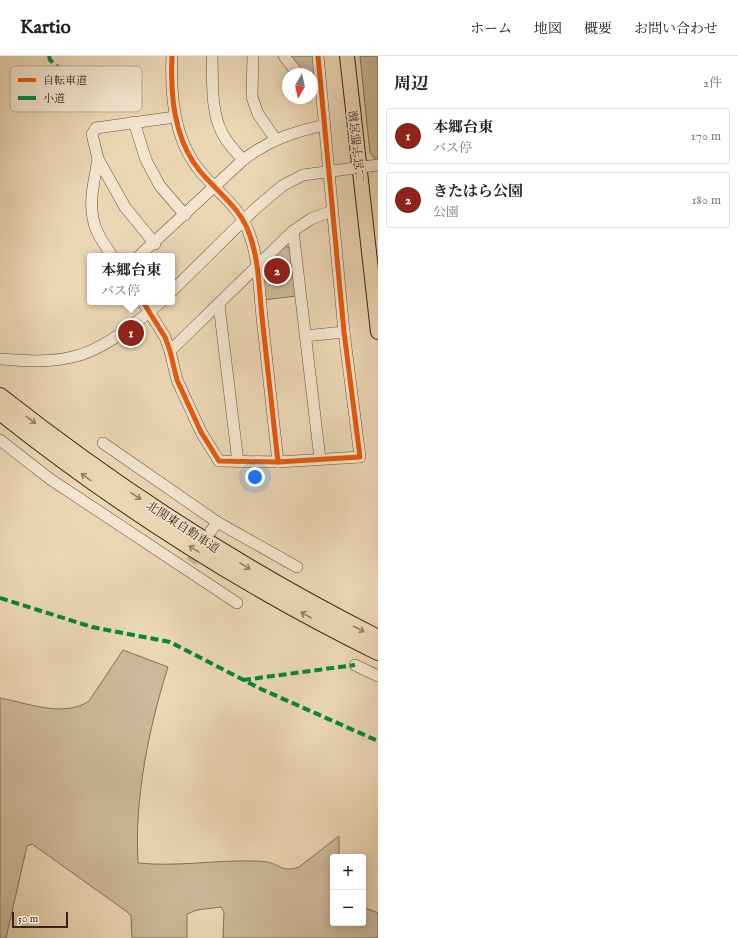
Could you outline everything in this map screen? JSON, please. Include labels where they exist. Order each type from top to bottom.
[{"type":"highway","name":"北関東自動車道","points":[[0,396],[107,476],[194,535],[259,575],[378,638]]},
{"type":"highway","name":"北関東自動車道","points":[[0,412],[129,507],[191,548],[310,618],[378,652]]},
{"type":"main road","name":"二宮宇都宮線","points":[[347,56],[378,332]]},
{"type":"street","points":[[172,56],[175,117],[179,134],[188,154],[200,171],[232,204],[249,232],[257,269],[278,462]]},
{"type":"street","points":[[212,56],[213,92],[216,118],[224,137],[242,160]]},
{"type":"street","points":[[253,56],[252,97],[258,114],[276,140]]},
{"type":"street","points":[[284,56],[293,68]]},
{"type":"street","points":[[144,305],[165,338],[170,351],[177,380],[201,432],[219,461],[278,462],[360,457],[344,332],[332,211],[330,170],[321,98],[318,56]]},
{"type":"street","points":[[318,95],[321,98]]},
{"type":"street","points":[[155,244],[125,206],[98,159],[92,134],[96,128],[175,117]]},
{"type":"street","points":[[134,122],[146,160],[160,186],[185,216]]},
{"type":"street","points":[[143,253],[185,216],[242,160],[258,148],[292,132],[325,125]]},
{"type":"street","points":[[98,159],[90,202],[97,230],[110,253]]},
{"type":"street","points":[[175,288],[268,196],[293,179],[303,175],[330,170],[378,165]]},
{"type":"street","points":[[170,351],[257,269],[293,231],[311,218],[332,211]]},
{"type":"street","points":[[293,231],[320,459]]},
{"type":"street","points":[[0,358],[47,361],[78,356],[103,345],[158,305]]},
{"type":"street","points":[[219,305],[238,462]]},
{"type":"street","points":[[305,336],[344,332]]},
{"type":"street","points":[[0,440],[50,480],[188,566],[237,603]]},
{"type":"street","points":[[103,443],[214,527],[297,567]]},
{"type":"street","points":[[355,665],[378,676]]},
{"type":"shaded area","points":[[290,56],[314,56],[315,68],[299,68]]},
{"type":"shaded area","points":[[360,56],[378,56],[378,158],[374,158],[370,153]]},
{"type":"shaded area","points":[[284,246],[291,248],[296,296],[263,300],[262,268]]},
{"type":"shaded area","points":[[123,650],[168,667],[155,714],[144,764],[138,814],[138,863],[181,864],[224,861],[258,861],[272,863],[286,869],[294,869],[299,867],[339,836],[339,854],[330,854],[330,926],[366,926],[366,908],[378,913],[378,938],[223,938],[224,912],[221,907],[197,910],[187,914],[187,938],[132,938],[131,916],[126,911],[32,844],[27,846],[6,938],[0,938],[0,698],[33,706],[57,709],[79,706],[89,701]]},
{"type":"tunnel","points":[[191,562],[201,547]]},
{"type":"marked path","points":[[49,56],[50,60],[57,66]]},
{"type":"marked path","points":[[0,598],[92,627],[170,642],[261,689],[378,741]]},
{"type":"marked path","points":[[243,680],[355,665]]},
{"type":"cycle path","points":[[172,56],[173,102],[179,132],[184,146],[200,171],[240,215],[249,233],[255,253],[278,462]]},
{"type":"cycle path","points":[[145,305],[165,337],[177,380],[201,432],[219,461],[278,462],[360,457],[344,332],[318,56]]},
{"type":"place","name":"きたはら公園","points":[[277,271]]},
{"type":"place","name":"本郷台東","points":[[131,333]]}]
